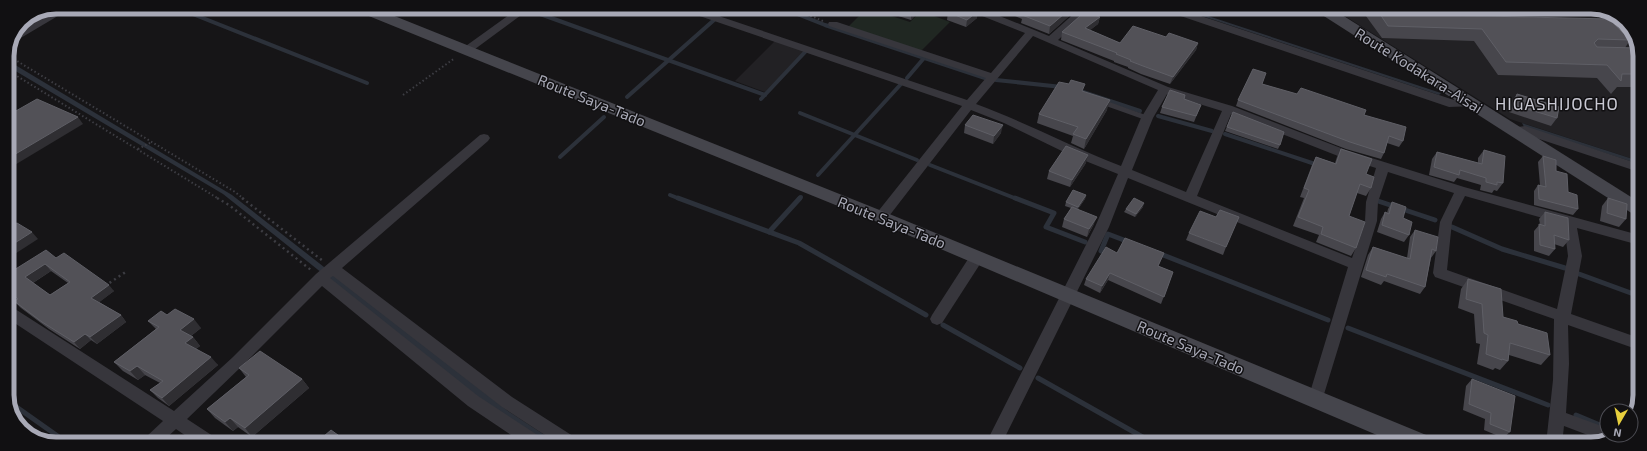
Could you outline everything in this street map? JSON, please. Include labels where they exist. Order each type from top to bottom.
[{"type":"main road","name":"Route Saya-Tado","points":[[377,14],[881,217],[1406,437]]},
{"type":"main road","name":"Route Kodakara-Aisai","points":[[1330,14],[1633,206]]},
{"type":"street","points":[[20,34],[56,14]]},
{"type":"street","points":[[467,50],[518,14]]},
{"type":"street","points":[[704,14],[969,105],[1008,120],[1072,151],[1356,265]]},
{"type":"street","points":[[989,14],[1164,89],[1228,109],[1342,153],[1461,191],[1633,238]]},
{"type":"street","points":[[1051,40],[1080,14]]},
{"type":"street","points":[[1185,14],[1453,104],[1471,103]]},
{"type":"street","points":[[833,24],[993,77]]},
{"type":"street","points":[[881,217],[969,105],[1031,32]]},
{"type":"street","points":[[997,437],[1102,227],[1147,118],[1164,89]]},
{"type":"street","points":[[1190,198],[1228,109]]},
{"type":"street","points":[[1515,131],[1525,130],[1633,166]]},
{"type":"street","points":[[157,437],[238,361],[327,273],[484,138]]},
{"type":"street","points":[[1316,399],[1356,265],[1371,221],[1372,202],[1383,167]]},
{"type":"street","points":[[1461,191],[1446,222],[1440,273],[1633,342]]},
{"type":"street","points":[[1555,437],[1559,417],[1562,364],[1562,316],[1575,256],[1570,222]]},
{"type":"street","points":[[937,319],[977,257]]},
{"type":"street","points":[[327,273],[473,401],[499,408],[558,437]]},
{"type":"street","points":[[327,273],[499,408],[530,437]]},
{"type":"street","points":[[14,317],[202,437]]},
{"type":"street","points":[[1559,417],[1599,432]]},
{"type":"lane","points":[[1096,100],[1147,118]]},
{"type":"path","points":[[807,14],[833,24]]},
{"type":"path","points":[[403,95],[467,50]]},
{"type":"path","points":[[14,59],[235,192],[327,273]]},
{"type":"path","points":[[14,74],[229,204],[327,273]]},
{"type":"path","points":[[138,149],[152,142]]},
{"type":"path","points":[[102,288],[128,271]]},
{"type":"shaded area","points":[[861,14],[885,14],[910,22],[918,14],[929,14],[950,22],[921,51],[848,27]]},
{"type":"shaded area","points":[[1196,14],[1202,14],[1441,93],[1439,95]]},
{"type":"shaded area","points":[[1342,14],[1596,14],[1607,17],[1621,26],[1630,40],[1633,54],[1633,159],[1510,119]]},
{"type":"shaded area","points":[[776,40],[806,50],[765,92],[735,81]]},
{"type":"shaded area","points":[[14,64],[232,195],[508,411],[548,437],[537,437],[491,408],[223,194],[14,70]]},
{"type":"shaded area","points":[[1522,123],[1633,159],[1633,162],[1524,127]]},
{"type":"building","points":[[953,14],[974,14],[967,20]]},
{"type":"building","points":[[1023,14],[1064,14],[1050,26],[1022,15]]},
{"type":"building","points":[[1082,14],[1092,14],[1100,17],[1085,28],[1120,43],[1133,26],[1166,37],[1169,33],[1198,43],[1173,77],[1130,61],[1131,60],[1116,54],[1117,53],[1062,32]]},
{"type":"building","points":[[1380,14],[1439,14],[1609,19],[1630,40],[1598,39],[1594,43],[1597,47],[1632,48],[1633,74],[1622,74],[1621,81],[1607,65],[1506,62],[1482,29],[1388,26]]},
{"type":"building","points":[[1253,69],[1266,73],[1262,84],[1297,94],[1301,88],[1366,110],[1364,115],[1406,127],[1403,141],[1389,136],[1384,153],[1350,142],[1238,100]]},
{"type":"building","points":[[1071,80],[1085,84],[1082,91],[1110,100],[1086,139],[1073,134],[1078,127],[1039,114],[1059,82],[1069,84]]},
{"type":"building","points":[[1170,90],[1185,95],[1184,99],[1201,105],[1196,116],[1162,107]]},
{"type":"building","points":[[1517,94],[1559,107],[1557,118],[1514,105]]},
{"type":"building","points":[[37,99],[78,117],[14,155],[14,112]]},
{"type":"building","points":[[1233,112],[1284,132],[1280,145],[1227,127]]},
{"type":"building","points":[[973,115],[1003,125],[994,136],[965,125]]},
{"type":"building","points":[[1066,146],[1088,155],[1072,180],[1049,171]]},
{"type":"building","points":[[1341,149],[1372,159],[1366,174],[1374,177],[1371,188],[1360,184],[1349,216],[1365,222],[1356,248],[1321,234],[1323,227],[1298,217],[1309,190],[1304,188],[1316,157],[1336,164]]},
{"type":"building","points":[[1484,150],[1505,156],[1503,183],[1497,182],[1497,185],[1486,182],[1486,178],[1460,170],[1459,175],[1434,167],[1437,152],[1482,164]]},
{"type":"building","points":[[1543,156],[1556,160],[1556,171],[1567,174],[1568,192],[1577,195],[1578,209],[1539,199],[1538,185],[1546,187]]},
{"type":"building","points":[[1073,190],[1086,195],[1078,207],[1066,202]]},
{"type":"building","points":[[1134,198],[1144,203],[1136,214],[1126,209]]},
{"type":"building","points":[[1608,198],[1627,204],[1626,219],[1607,213]]},
{"type":"building","points":[[1392,202],[1406,207],[1403,218],[1412,222],[1409,235],[1382,225],[1385,212],[1389,214]]},
{"type":"building","points":[[1072,207],[1097,217],[1089,229],[1064,219]]},
{"type":"building","points":[[1220,210],[1239,217],[1226,247],[1189,233],[1200,211],[1216,217]]},
{"type":"building","points":[[1545,212],[1568,218],[1569,240],[1554,235],[1555,249],[1540,245],[1539,224],[1545,226]]},
{"type":"building","points":[[17,223],[32,232],[14,244],[14,224]]},
{"type":"building","points":[[1415,230],[1438,237],[1436,251],[1432,249],[1425,287],[1387,274],[1386,277],[1366,270],[1373,247],[1410,259]]},
{"type":"building","points":[[1125,238],[1164,253],[1158,266],[1173,272],[1164,297],[1110,273],[1102,286],[1086,279],[1106,247],[1117,253]]},
{"type":"building","points":[[46,250],[56,258],[64,253],[109,285],[91,298],[121,315],[90,337],[85,334],[74,342],[42,322],[14,301],[18,299],[14,296],[14,270]],"holes":[[[45,264],[70,282],[50,295],[25,277]]]},
{"type":"building","points":[[1468,279],[1501,289],[1503,317],[1517,321],[1518,324],[1547,333],[1550,355],[1510,343],[1508,361],[1486,354],[1488,335],[1484,333],[1482,304],[1466,299]]},
{"type":"building","points":[[175,309],[194,319],[180,330],[193,337],[185,343],[211,357],[162,398],[150,390],[163,381],[137,366],[130,371],[114,362],[159,327],[148,321],[161,311],[167,315]]},
{"type":"building","points":[[260,351],[302,379],[245,428],[230,418],[225,422],[207,409],[249,375],[239,368]]},
{"type":"building","points":[[1472,379],[1515,396],[1510,432],[1490,424],[1491,413],[1469,404]]},
{"type":"building","points":[[331,430],[341,437],[323,437]]},
{"type":"waterway","points":[[193,14],[367,83]]},
{"type":"waterway","points":[[540,14],[669,60]]},
{"type":"waterway","points":[[797,14],[825,25],[985,78]]},
{"type":"waterway","points":[[669,60],[714,20]]},
{"type":"waterway","points":[[765,95],[806,51]]},
{"type":"waterway","points":[[907,78],[924,58]]},
{"type":"waterway","points":[[627,97],[669,60]]},
{"type":"waterway","points":[[669,60],[765,95]]},
{"type":"waterway","points":[[996,80],[1062,87]]},
{"type":"waterway","points":[[855,135],[901,84]]},
{"type":"waterway","points":[[1083,92],[1140,111]]},
{"type":"waterway","points":[[761,99],[765,95]]},
{"type":"waterway","points":[[800,113],[855,135]]},
{"type":"waterway","points":[[1158,116],[1212,131]]},
{"type":"waterway","points":[[560,157],[604,117]]},
{"type":"waterway","points":[[1225,134],[1318,165]]},
{"type":"waterway","points":[[818,175],[855,135]]},
{"type":"waterway","points":[[855,135],[917,160]]},
{"type":"waterway","points":[[930,165],[1017,199]]},
{"type":"waterway","points":[[670,195],[680,199]]},
{"type":"waterway","points":[[678,198],[769,232]]},
{"type":"waterway","points":[[769,232],[800,198]]},
{"type":"waterway","points":[[1015,198],[1054,213],[1046,227],[1085,242]]},
{"type":"waterway","points":[[1378,201],[1435,220]]},
{"type":"waterway","points":[[1452,227],[1502,249],[1565,268]]},
{"type":"waterway","points":[[769,232],[799,243],[926,315]]},
{"type":"waterway","points":[[1101,251],[1108,234],[1129,242]]},
{"type":"waterway","points":[[1158,253],[1328,320]]},
{"type":"waterway","points":[[1579,274],[1633,294]]},
{"type":"waterway","points":[[943,325],[1020,368]]},
{"type":"waterway","points":[[1348,328],[1548,405]]},
{"type":"waterway","points":[[1038,378],[1143,437]]},
{"type":"waterway","points":[[16,406],[59,437]]},
{"type":"waterway","points":[[1576,415],[1599,425]]},
{"type":"district","name":"HIGASHIJOCHO","points":[[1557,103]]}]
